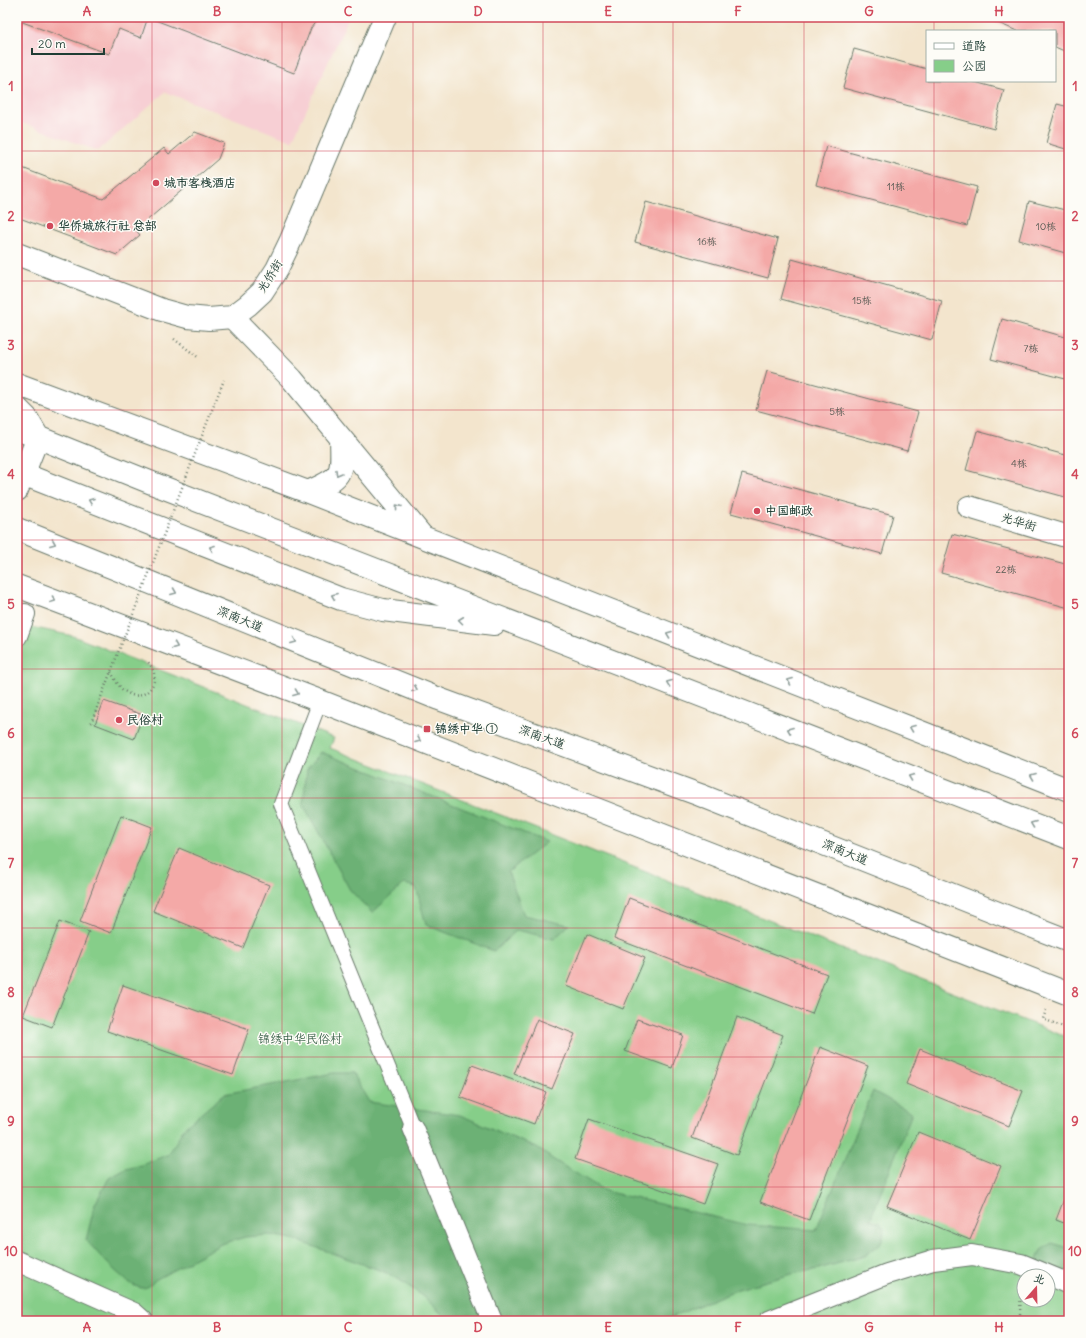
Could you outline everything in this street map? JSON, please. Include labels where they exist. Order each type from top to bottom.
[{"type":"main road","name":"光侨街","points":[[17,254],[162,310],[209,320],[232,317],[262,292],[277,269],[291,240],[385,17]]},
{"type":"main road","points":[[232,317],[292,379],[423,537]]},
{"type":"main road","points":[[17,384],[308,492],[1069,790]]},
{"type":"main road","points":[[17,408],[26,417],[38,437]]},
{"type":"main road","points":[[17,429],[150,482],[1069,838]]},
{"type":"main road","points":[[38,437],[20,482],[341,599],[383,610],[527,628]]},
{"type":"main road","points":[[308,492],[330,482],[338,475],[342,464],[341,438]]},
{"type":"main road","name":"光华街","points":[[969,507],[1069,537]]},
{"type":"main road","name":"深南大道","points":[[17,529],[439,699],[700,795],[1069,940]]},
{"type":"main road","points":[[17,586],[320,702],[1069,994]]},
{"type":"street","points":[[17,636],[25,614]]},
{"type":"street","points":[[413,1128],[492,1321]]},
{"type":"street","points":[[769,1321],[887,1274],[933,1260],[972,1255],[1021,1264],[1069,1284]]},
{"type":"street","points":[[17,1261],[134,1313],[143,1321]]},
{"type":"lane","points":[[320,702],[281,804],[413,1128]]},
{"type":"path","points":[[169,334],[199,358]]},
{"type":"path","points":[[91,723],[224,380]]},
{"type":"path","points":[[111,672],[125,692],[130,694],[141,694],[150,689],[155,679],[154,671],[146,660]]},
{"type":"path","points":[[1048,1007],[1043,1019],[1069,1030]]},
{"type":"path","points":[[1016,1321],[1020,1314],[1021,1264]]},
{"type":"shaded area","points":[[17,17],[349,17],[292,141],[165,92],[98,151],[17,121]]},
{"type":"green space","name":"锦绣中华民俗村","points":[[17,624],[73,636],[334,738],[330,748],[1069,1038],[1069,1321],[17,1321]]},
{"type":"green space","points":[[321,752],[547,842],[508,872],[524,915],[569,925],[554,939],[517,930],[494,951],[426,925],[416,887],[404,884],[372,913],[350,890],[303,804],[307,769]]},
{"type":"green space","points":[[334,1073],[352,1073],[369,1102],[460,1115],[537,1148],[605,1191],[748,1225],[816,1230],[873,1091],[912,1113],[870,1220],[880,1223],[884,1228],[881,1243],[865,1256],[738,1289],[662,1321],[486,1321],[446,1318],[423,1296],[398,1279],[382,1271],[293,1239],[269,1235],[245,1237],[221,1244],[155,1280],[148,1287],[142,1288],[129,1282],[121,1276],[86,1240],[95,1204],[109,1178],[126,1169],[142,1165],[169,1154],[184,1128],[224,1094]]},
{"type":"green space","points":[[1052,1243],[1069,1248],[1069,1273],[1038,1262],[1037,1260],[1041,1250]]},
{"type":"building","points":[[17,17],[148,17],[141,38],[119,29],[109,54],[17,20]]},
{"type":"building","points":[[156,17],[319,17],[311,28],[294,73],[155,20]]},
{"type":"building","points":[[984,17],[1069,17],[1069,53],[1056,47],[1056,30],[1015,30]]},
{"type":"building","points":[[854,49],[926,69],[926,82],[975,82],[1004,90],[994,129],[843,88]]},
{"type":"building","points":[[1057,104],[1069,107],[1069,150],[1046,143]]},
{"type":"building","name":"城市客栈酒店","points":[[195,132],[224,143],[218,159],[136,230],[140,235],[117,255],[17,217],[17,166],[103,199],[164,148],[169,154]]},
{"type":"building","points":[[826,146],[977,187],[967,226],[816,185]]},
{"type":"building","points":[[1029,201],[1069,211],[1069,254],[1019,240]]},
{"type":"building","points":[[646,202],[778,239],[768,278],[635,242]]},
{"type":"building","points":[[792,259],[942,301],[932,340],[781,299]]},
{"type":"building","points":[[1002,319],[1069,338],[1069,380],[991,359]]},
{"type":"building","points":[[767,371],[918,412],[907,451],[756,410]]},
{"type":"building","points":[[977,431],[1069,456],[1069,498],[966,470]]},
{"type":"building","points":[[742,474],[893,515],[882,554],[731,513]]},
{"type":"building","points":[[952,534],[1069,565],[1069,608],[941,573]]},
{"type":"building","name":"民俗村","points":[[104,701],[143,715],[134,739],[95,724]]},
{"type":"building","points":[[121,815],[152,827],[111,933],[80,921]]},
{"type":"building","points":[[179,848],[269,885],[243,948],[153,911]]},
{"type":"building","points":[[629,898],[827,974],[812,1014],[614,938]]},
{"type":"building","points":[[60,921],[89,932],[52,1027],[23,1016]]},
{"type":"building","points":[[587,934],[645,958],[623,1009],[566,986]]},
{"type":"building","points":[[123,985],[249,1029],[233,1075],[107,1031]]},
{"type":"building","points":[[737,1017],[783,1035],[737,1155],[692,1138]]},
{"type":"building","points":[[537,1019],[575,1034],[552,1089],[514,1074]]},
{"type":"building","points":[[637,1019],[683,1035],[672,1068],[625,1051]]},
{"type":"building","points":[[820,1047],[868,1066],[809,1220],[760,1202]]},
{"type":"building","points":[[920,1049],[1023,1091],[1009,1126],[906,1084]]},
{"type":"building","points":[[472,1065],[546,1092],[534,1124],[460,1097]]},
{"type":"building","points":[[589,1119],[718,1164],[703,1204],[575,1159]]},
{"type":"building","points":[[918,1132],[1001,1166],[970,1240],[887,1206]]},
{"type":"building","points":[[1069,1186],[1069,1225],[1056,1220]]},
{"type":"place","name":"城市客栈酒店","points":[[156,183]]},
{"type":"place","name":"华侨城旅行社 总部","points":[[50,226]]},
{"type":"place","name":"中国邮政","points":[[757,511]]},
{"type":"place","name":"民俗村","points":[[119,720]]},
{"type":"place","name":"锦绣中华 ①","points":[[427,729]]}]
